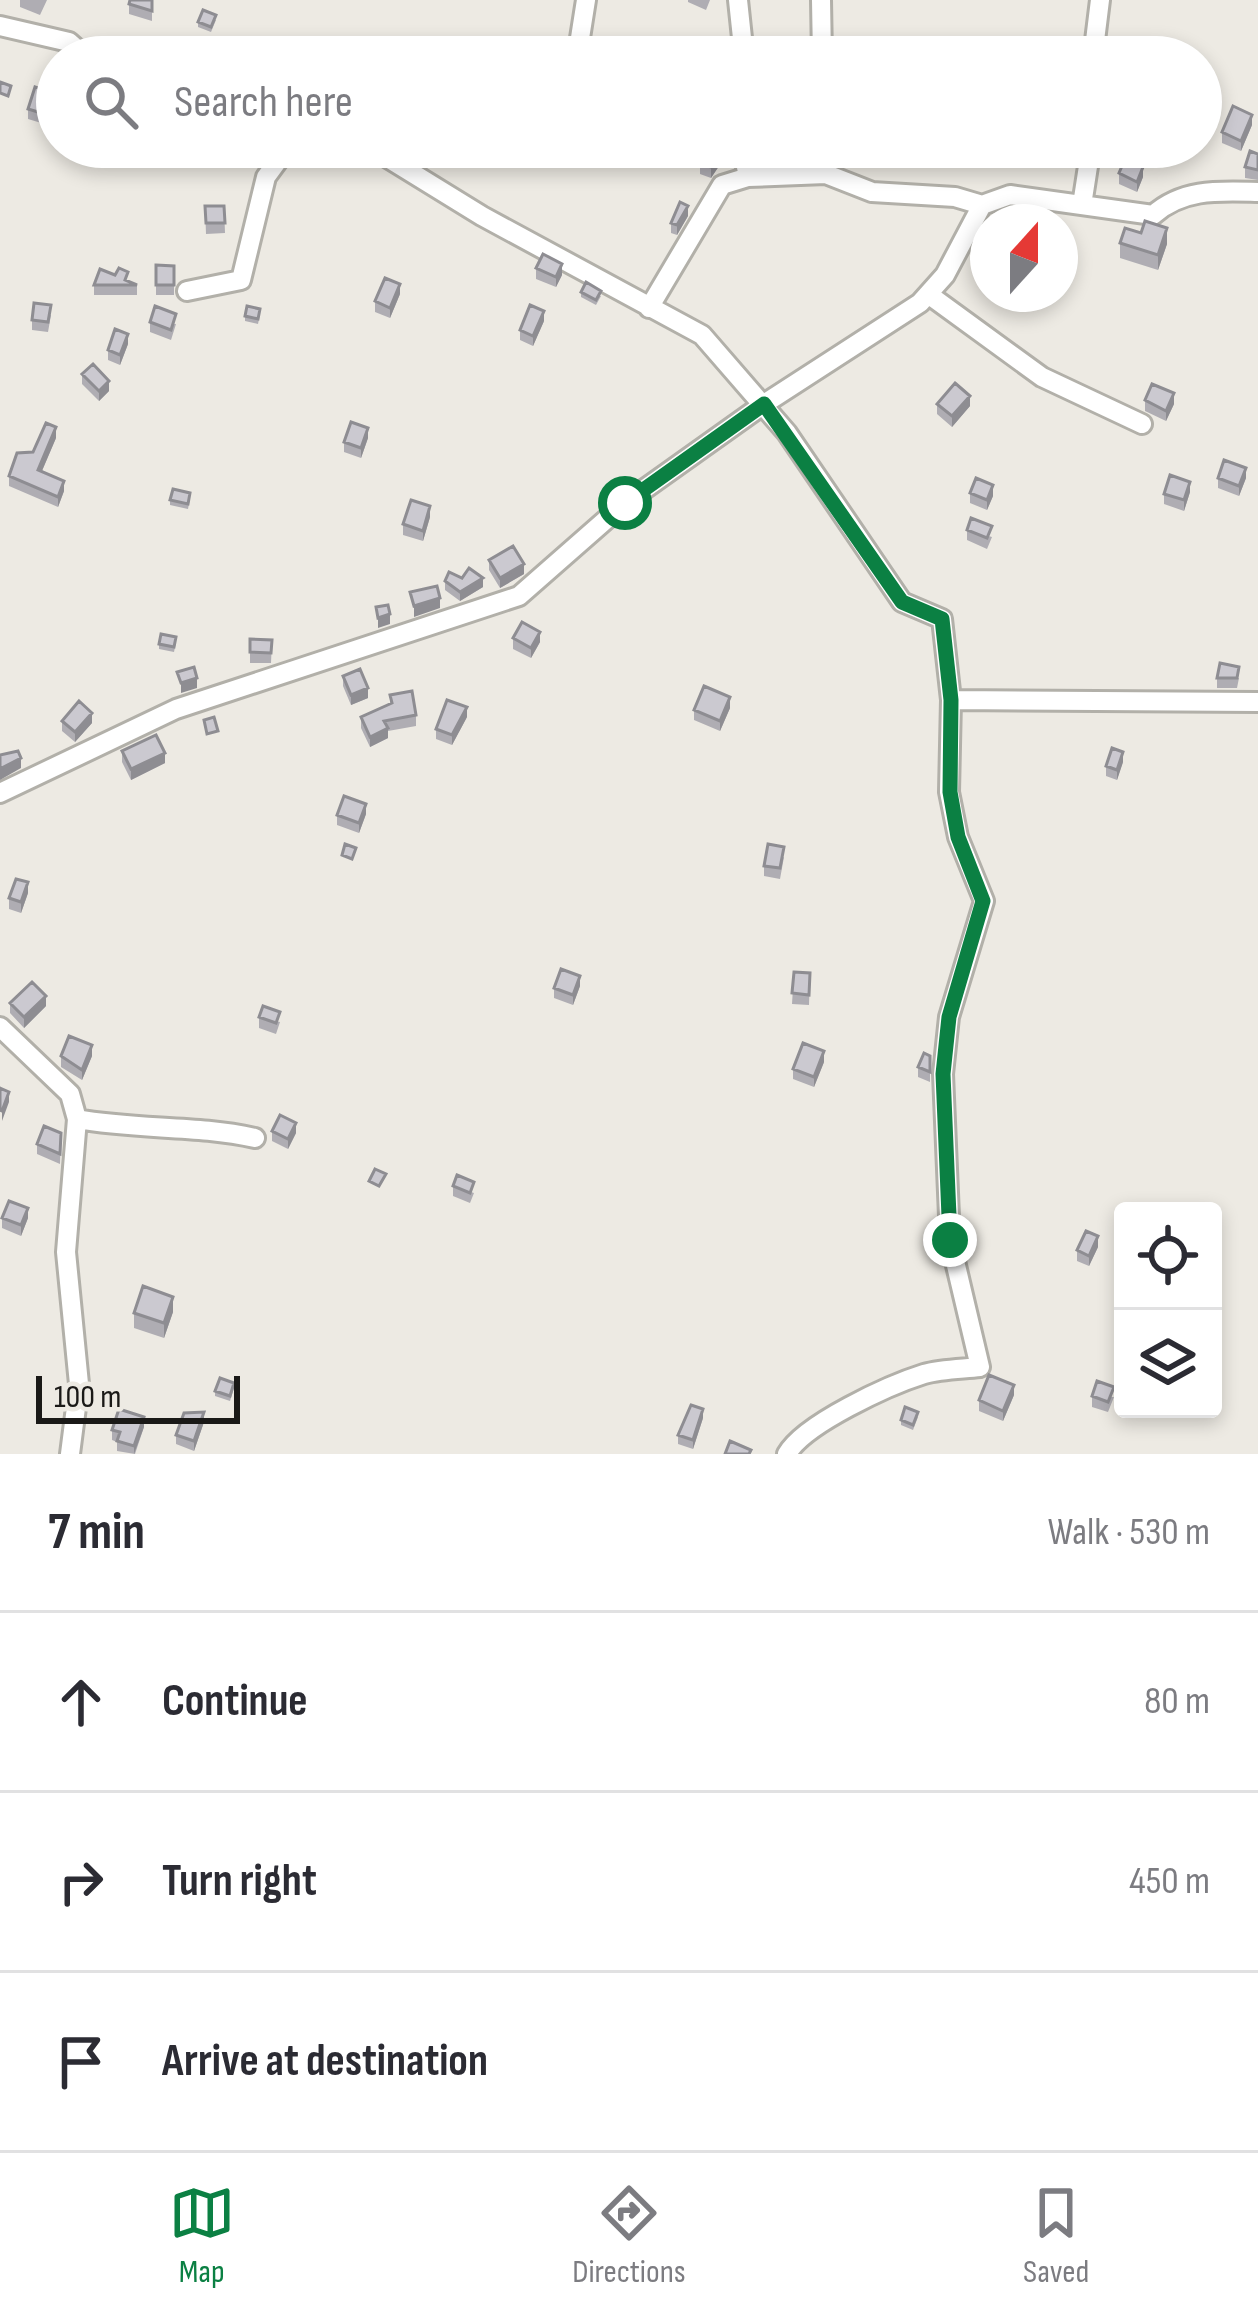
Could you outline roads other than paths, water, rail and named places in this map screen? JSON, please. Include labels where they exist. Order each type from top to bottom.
[{"type":"street","points":[[581,36],[586,0]]},
{"type":"street","points":[[738,0],[742,36]]},
{"type":"street","points":[[821,0],[822,36]]},
{"type":"street","points":[[1096,36],[1100,0]]},
{"type":"street","points":[[0,26],[43,36]]},
{"type":"street","points":[[187,291],[241,280],[266,177],[273,168]]},
{"type":"street","points":[[746,168],[748,177]]},
{"type":"street","points":[[826,168],[826,174]]},
{"type":"street","points":[[1082,205],[1088,168]]},
{"type":"street","points":[[406,169],[702,335],[764,404],[902,602],[942,619],[951,700],[950,792],[958,837],[983,901],[949,1017],[943,1074],[950,1240],[980,1367],[925,1374],[844,1411],[795,1440],[787,1454]]},
{"type":"street","points":[[649,308],[722,185],[748,177],[826,174],[872,192],[955,197],[979,204]]},
{"type":"street","points":[[1078,204],[1153,215],[1168,201],[1205,191],[1258,191]]},
{"type":"street","points":[[985,204],[1010,195],[1075,204]]},
{"type":"street","points":[[0,793],[176,709],[519,596],[625,503],[928,294],[945,275],[970,228]]},
{"type":"street","points":[[928,294],[1042,377],[1142,424]]},
{"type":"street","points":[[951,700],[1258,702]]},
{"type":"street","points":[[0,1027],[70,1094],[77,1119],[66,1252],[79,1384],[70,1454]]},
{"type":"street","points":[[77,1119],[129,1129],[224,1131],[255,1138]]}]
